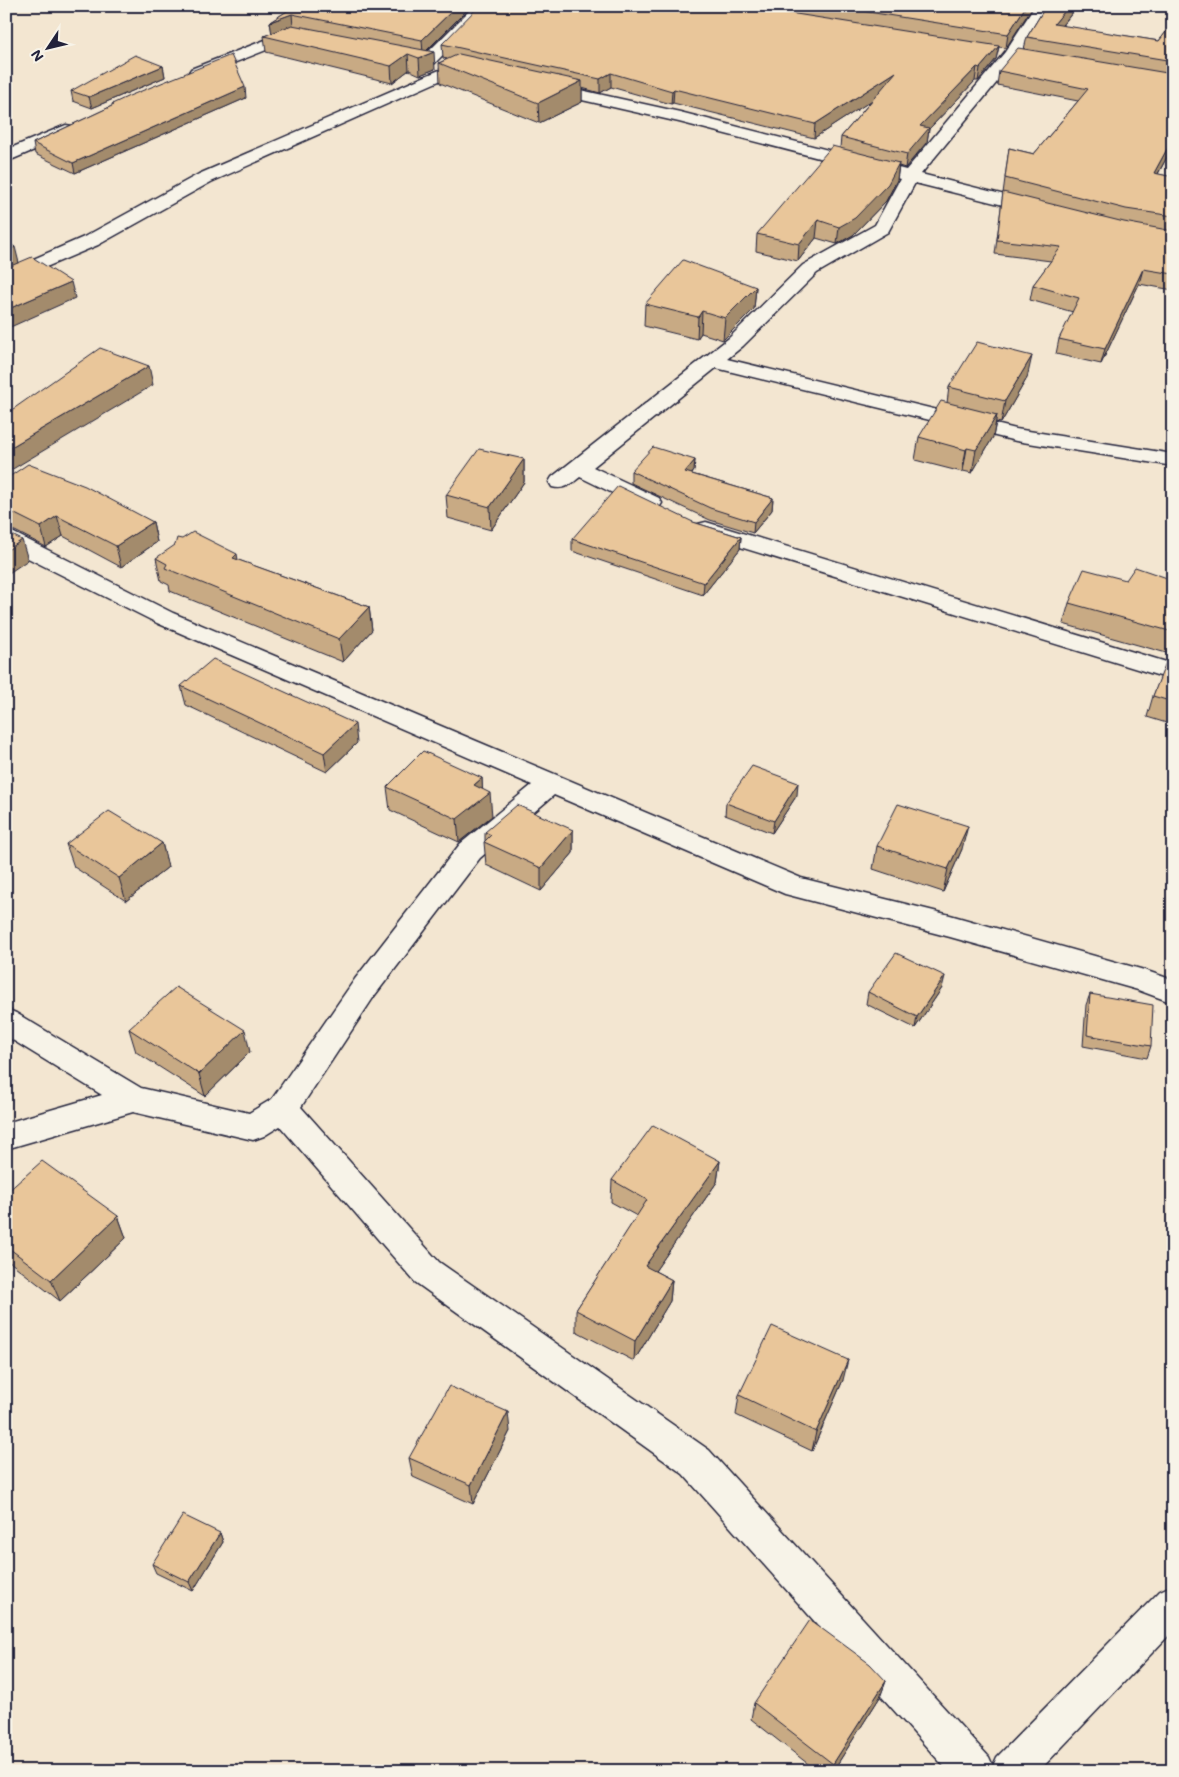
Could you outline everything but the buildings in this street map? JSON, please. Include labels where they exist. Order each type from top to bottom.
[{"type":"street","points":[[428,61],[482,6]]},
{"type":"street","points":[[1044,6],[1011,55],[910,176],[882,228],[810,269],[736,342],[569,475],[711,530],[1173,672]]},
{"type":"street","points":[[185,76],[294,34],[313,38]]},
{"type":"street","points":[[992,52],[1030,58]]},
{"type":"street","points":[[409,57],[477,71]]},
{"type":"street","points":[[6,278],[91,241],[205,178],[458,67]]},
{"type":"street","points":[[525,82],[680,117],[1054,212]]},
{"type":"street","points":[[6,157],[23,151],[82,122]]},
{"type":"street","points":[[712,361],[1016,435],[1173,460]]},
{"type":"street","points":[[6,538],[165,618],[795,887],[950,926],[1144,981],[1173,992]]},
{"type":"street","points":[[6,1021],[133,1099],[253,1127],[283,1108],[365,986],[470,851],[551,783]]},
{"type":"street","points":[[6,1136],[133,1099]]},
{"type":"street","points":[[283,1108],[427,1272],[696,1462],[975,1771]]},
{"type":"street","points":[[1011,1771],[1173,1604]]}]
